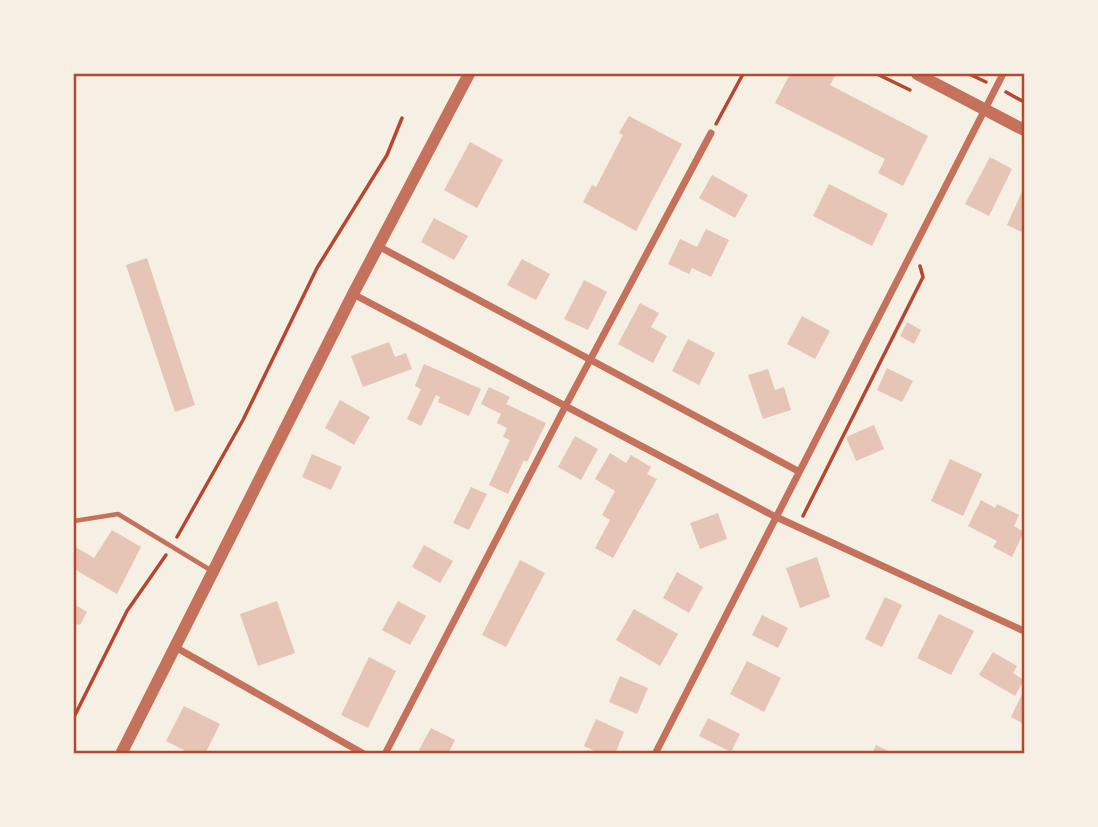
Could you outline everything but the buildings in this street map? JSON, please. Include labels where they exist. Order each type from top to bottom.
[{"type":"street","points":[[121,754],[353,294],[470,74]]},
{"type":"street","points":[[917,74],[1024,130]]},
{"type":"street","points":[[655,754],[797,471],[1003,74]]},
{"type":"street","points":[[385,754],[711,133]]},
{"type":"street","points":[[379,246],[797,471]]},
{"type":"street","points":[[353,294],[774,516],[1024,631]]},
{"type":"street","points":[[175,647],[364,754]]},
{"type":"lane","points":[[74,521],[118,514],[213,572]]},
{"type":"path","points":[[711,133],[743,74]]},
{"type":"path","points":[[74,717],[127,611],[172,546],[243,420],[317,268],[387,155],[402,118]]},
{"type":"path","points":[[797,527],[923,277],[914,246]]}]
